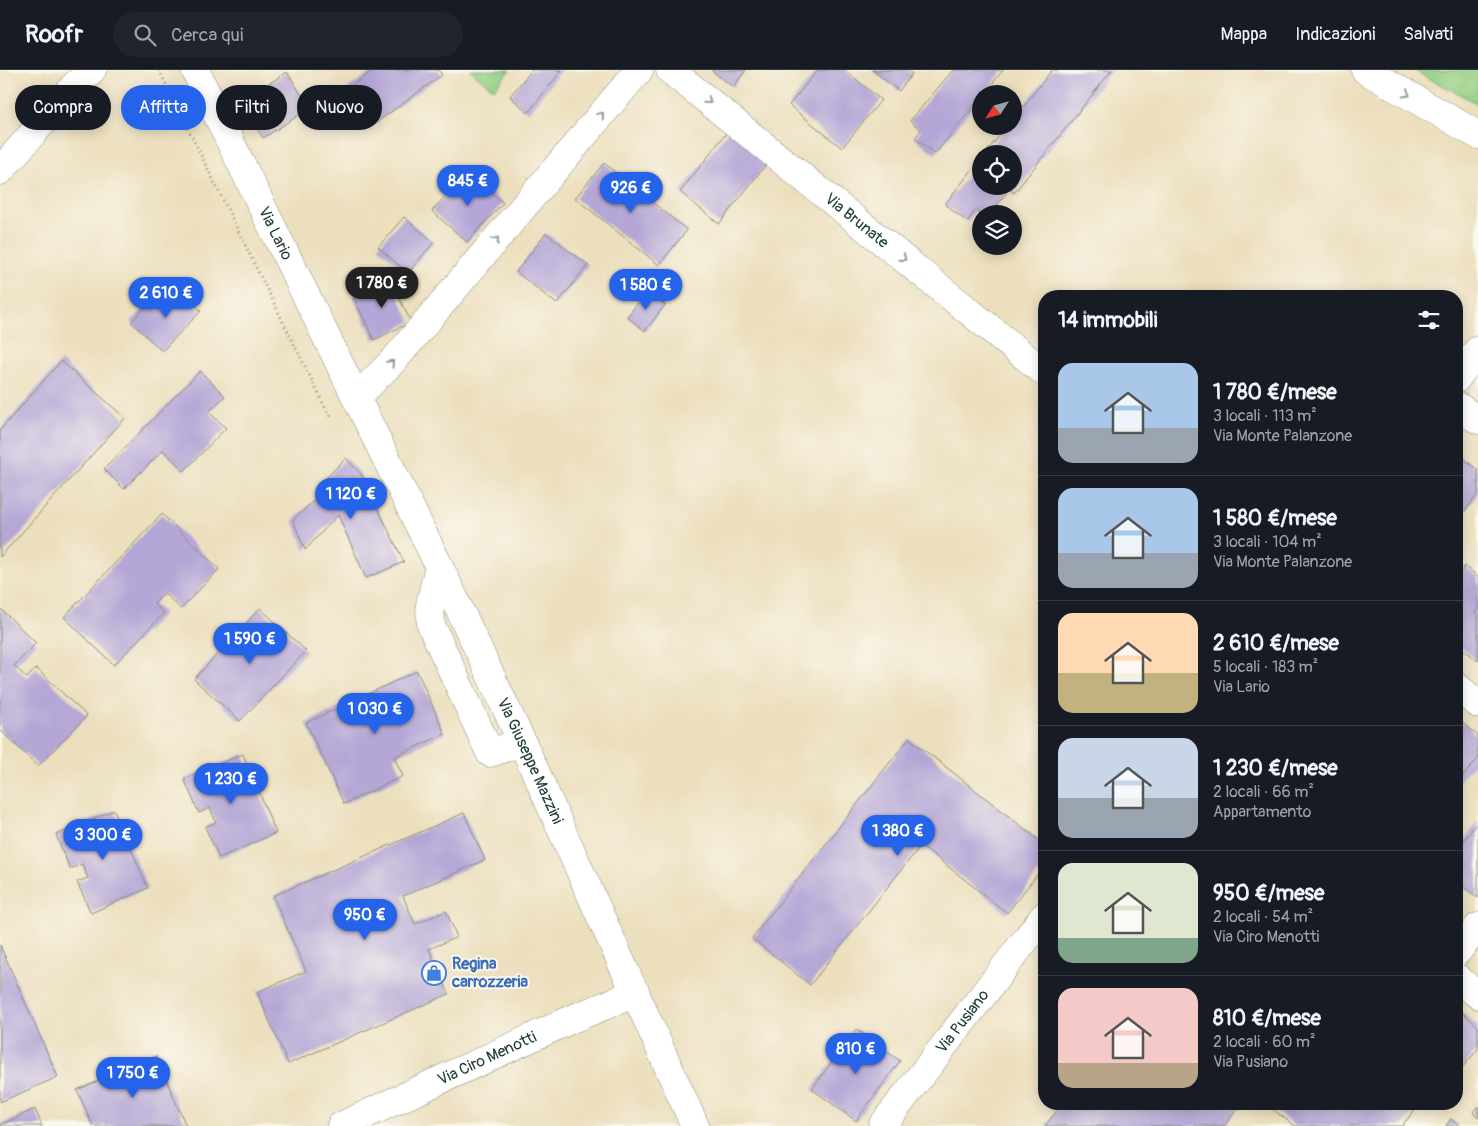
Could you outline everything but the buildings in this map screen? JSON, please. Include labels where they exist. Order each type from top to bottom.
[{"type":"street","points":[[0,172],[78,83],[92,70]]},
{"type":"street","name":"Via Lario","points":[[194,70],[356,398]]},
{"type":"street","points":[[356,398],[395,359],[639,70]]},
{"type":"street","name":"Via Brunate","points":[[670,70],[1038,367]]},
{"type":"street","points":[[1364,70],[1478,135]]},
{"type":"street","points":[[1463,370],[1478,350]]},
{"type":"street","name":"Via Giuseppe Mazzini","points":[[356,398],[439,566],[522,742],[695,1126]]},
{"type":"street","points":[[1463,410],[1478,420]]},
{"type":"street","points":[[1463,692],[1478,704]]},
{"type":"street","name":"Via Pusiano","points":[[882,1126],[1038,924]]},
{"type":"street","points":[[1463,945],[1478,927]]},
{"type":"street","points":[[1463,983],[1478,995]]},
{"type":"street","name":"Via Ciro Menotti","points":[[341,1126],[572,1020],[636,993]]},
{"type":"green space","points":[[470,70],[510,70],[494,89]]},
{"type":"green space","points":[[1413,70],[1478,70],[1478,104]]},
{"type":"place","name":"Regina carrozzeria","points":[[434,973]]}]
